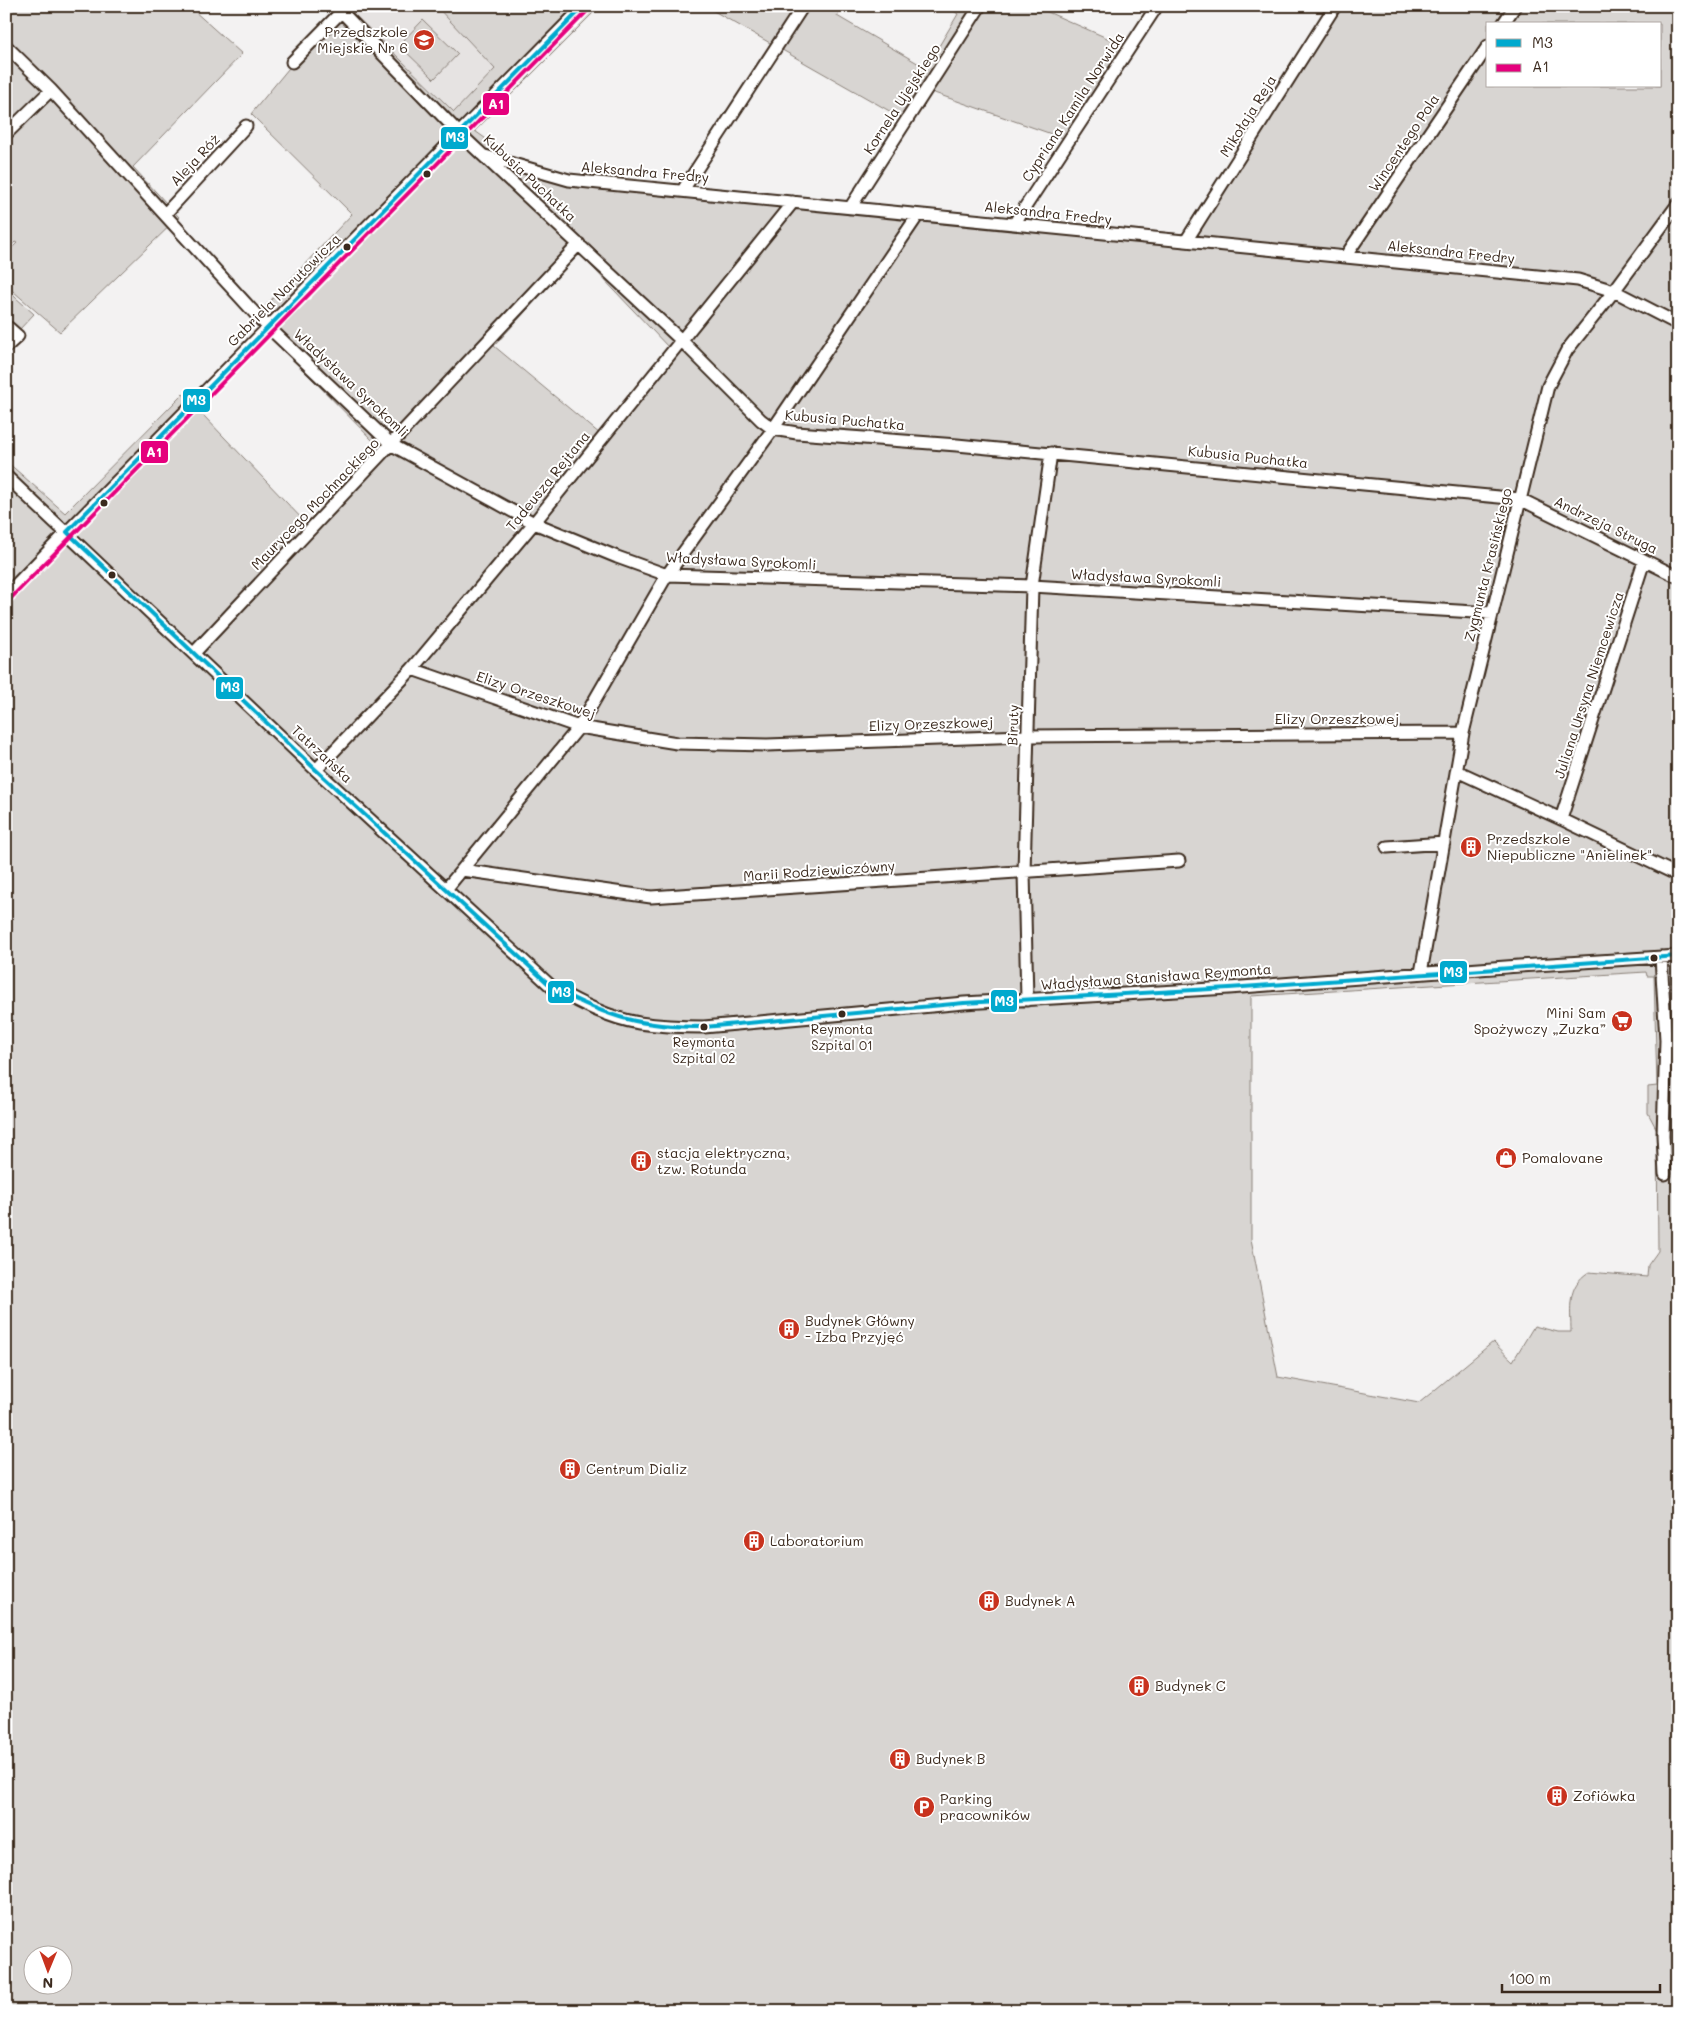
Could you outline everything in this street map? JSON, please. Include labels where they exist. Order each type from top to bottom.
[{"type":"street","name":"Gabriela Narutowicza","points":[[6,595],[584,6]]},
{"type":"street","points":[[683,190],[803,6]]},
{"type":"street","name":"Kornela Ujejskiego","points":[[850,208],[980,6]]},
{"type":"street","name":"Cypriana Kamila Norwida","points":[[1014,224],[1157,6]]},
{"type":"street","name":"Mikołaja Reja","points":[[1186,241],[1335,6]]},
{"type":"street","points":[[1504,22],[1515,6]]},
{"type":"street","name":"Kubusia Puchatka","points":[[341,8],[481,155],[579,244],[761,420],[773,429],[797,433],[1051,453],[1520,499]]},
{"type":"street","points":[[292,62],[341,8]]},
{"type":"street","name":"Władysława Syrokomli","points":[[6,46],[51,90],[268,327],[392,445],[534,523],[617,557],[667,575],[1032,586],[1492,613]]},
{"type":"street","name":"Wincentego Pola","points":[[1345,257],[1486,49]]},
{"type":"street","points":[[6,134],[51,90]]},
{"type":"street","name":"Aleja Róż","points":[[165,214],[246,126]]},
{"type":"street","name":"Aleksandra Fredry","points":[[481,155],[569,180],[1578,280],[1614,291],[1678,324]]},
{"type":"street","name":"Tadeusza Rejtana","points":[[316,770],[412,669],[534,523],[793,202]]},
{"type":"street","name":"Zygmunta Krasińskiego","points":[[1421,973],[1463,733],[1548,386],[1567,350],[1614,291],[1678,204]]},
{"type":"street","points":[[447,888],[579,727],[667,575],[773,429],[918,215]]},
{"type":"street","name":"Maurycego Mochnackiego","points":[[194,653],[392,445],[579,244]]},
{"type":"street","points":[[6,348],[18,336],[9,328]]},
{"type":"street","name":"Biruty","points":[[1027,1000],[1024,872],[1032,586],[1051,453]]},
{"type":"street","name":"Tatrzańska","points":[[6,476],[316,770],[447,888],[553,988],[599,1011],[637,1023]]},
{"type":"street","name":"Andrzeja Struga","points":[[1520,499],[1678,577]]},
{"type":"street","name":"Juliana Ursyna Niemcewicza","points":[[1561,819],[1644,561]]},
{"type":"street","name":"Elizy Orzeszkowej","points":[[412,669],[579,727],[678,743],[767,745],[1027,736],[1463,733]]},
{"type":"street","points":[[1457,771],[1678,875]]},
{"type":"street","points":[[1387,847],[1444,843]]},
{"type":"street","name":"Marii Rodziewiczówny","points":[[462,870],[651,897],[1179,861]]},
{"type":"street","name":"Władysława Stanisława Reymonta","points":[[637,1023],[704,1027],[964,1003],[1239,987],[1678,956]]},
{"type":"street","points":[[1661,957],[1666,1040],[1663,1135],[1665,1174]]},
{"type":"shaded area","points":[[6,6],[195,6],[193,10],[242,54],[133,167],[179,217],[60,332],[6,285],[6,254],[17,243],[15,242],[6,251]]},
{"type":"shaded area","points":[[340,6],[355,6],[351,11],[454,112],[495,69],[436,6],[600,6],[475,131],[517,161],[571,174],[1182,234],[1326,10],[1319,6],[1678,6],[1678,2011],[6,2011],[6,1721],[11,1715],[10,1695],[6,1694],[6,461],[65,513],[183,394],[306,523],[380,448],[253,319],[352,214],[251,114]],"holes":[[[579,253],[669,348],[600,434],[494,346]],[[1646,972],[1647,976],[1654,976],[1657,1086],[1648,1087],[1648,1113],[1657,1130],[1658,1251],[1648,1265],[1647,1277],[1589,1272],[1576,1284],[1573,1291],[1571,1299],[1571,1332],[1558,1332],[1534,1326],[1513,1361],[1493,1342],[1419,1403],[1278,1377],[1251,1239],[1251,996]]]},
{"type":"shaded area","name":"Przedszkole Miejskie Nr 6","points":[[355,6],[436,6],[496,69],[454,112],[350,11]]},
{"type":"shaded area","points":[[705,6],[842,6],[837,16],[926,68],[958,14],[947,6],[1034,6],[1123,45],[1063,138],[920,88],[900,117]]},
{"type":"shaded area","points":[[423,20],[458,54],[434,79],[399,45]]},
{"type":"shaded area","points":[[6,289],[34,314],[19,330],[6,320]]},
{"type":"transit line","name":"M3","points":[[67,532],[584,6]]},
{"type":"transit line","name":"A1","points":[[10,599],[588,10]]},
{"type":"transit line","name":"M3","points":[[67,532],[316,770],[553,988],[591,1007],[626,1019],[662,1025],[704,1027],[964,1003],[1229,988],[1678,956]]},
{"type":"place","name":"Przedszkole Miejskie Nr 6","points":[[424,40]]},
{"type":"place","name":"Przedszkole Niepubliczne \"Anielinek\"","points":[[1471,847]]},
{"type":"place","name":"Reymonta Szpital 01","points":[[842,1014]]},
{"type":"place","name":"Mini Sam Spożywczy „Zuzka”","points":[[1622,1021]]},
{"type":"place","name":"Reymonta Szpital 02","points":[[704,1027]]},
{"type":"place","name":"Pomalovane","points":[[1506,1158]]},
{"type":"place","name":"stacja elektryczna, tzw. Rotunda","points":[[641,1161]]},
{"type":"place","name":"Budynek Główny - Izba Przyjęć","points":[[789,1329]]},
{"type":"place","name":"Centrum Dializ","points":[[570,1469]]},
{"type":"place","name":"Laboratorium","points":[[754,1541]]},
{"type":"place","name":"Budynek A","points":[[989,1601]]},
{"type":"place","name":"Budynek C","points":[[1139,1686]]},
{"type":"place","name":"Budynek B","points":[[900,1759]]},
{"type":"place","name":"Zofiówka","points":[[1557,1796]]},
{"type":"place","name":"Parking pracowników","points":[[924,1807]]}]
